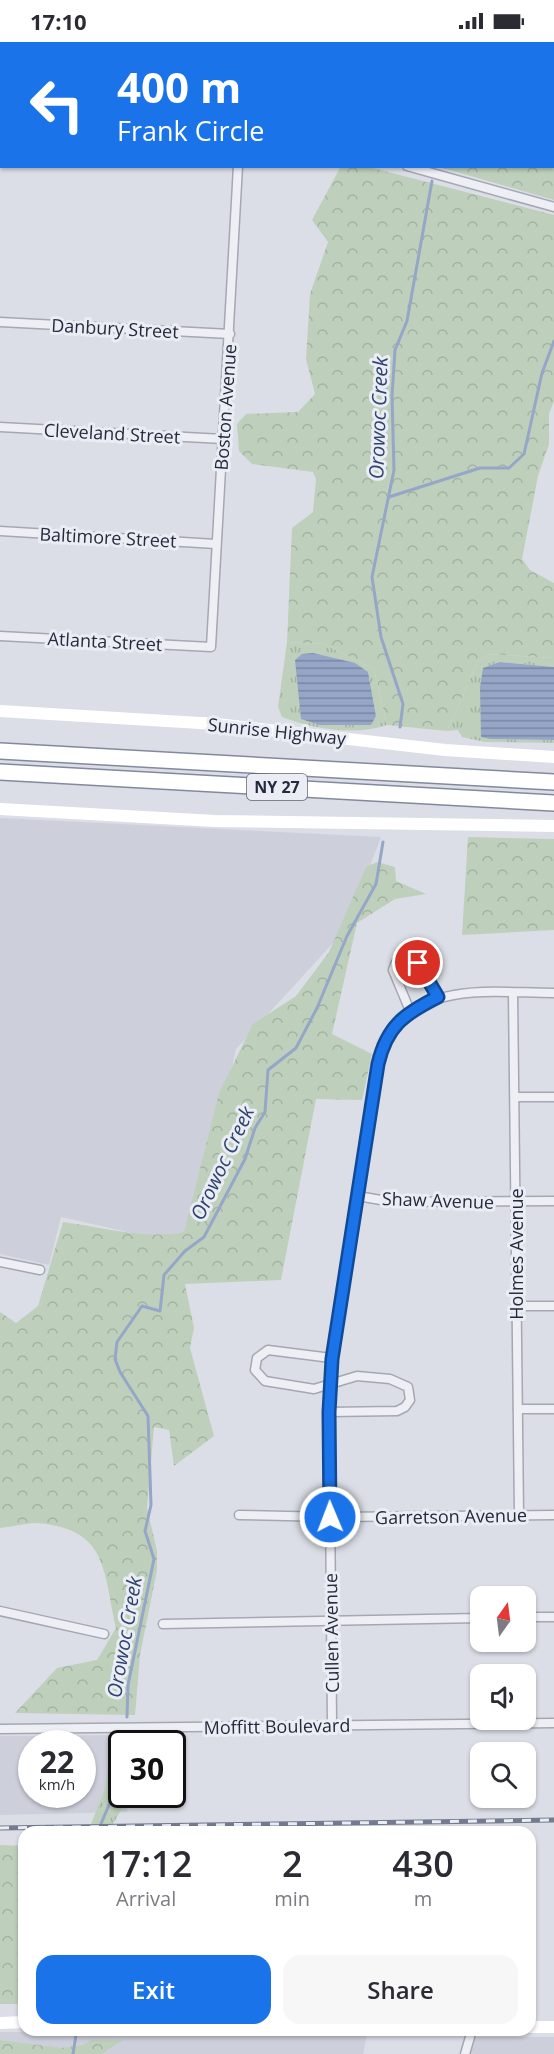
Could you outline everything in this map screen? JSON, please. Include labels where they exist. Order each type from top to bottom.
[{"type":"highway","name":"Sunrise Highway","points":[[0,751],[554,782]]},
{"type":"highway","name":"NY 27","points":[[0,772],[554,803]]},
{"type":"main road","name":"Sunrise Highway","points":[[0,711],[208,723],[445,750],[554,757]]},
{"type":"main road","points":[[0,809],[215,821],[554,826]]},
{"type":"main road","points":[[0,2023],[18,2022]]},
{"type":"main road","points":[[536,2027],[554,2027]]},
{"type":"street","name":"Boston Avenue","points":[[210,646],[224,439],[238,168]]},
{"type":"street","points":[[414,168],[554,207]]},
{"type":"street","name":"Danbury Street","points":[[0,322],[230,334]]},
{"type":"street","name":"Cleveland Street","points":[[0,428],[224,439]]},
{"type":"street","name":"Baltimore Street","points":[[0,531],[216,544]]},
{"type":"street","name":"Atlanta Street","points":[[0,636],[210,646]]},
{"type":"street","points":[[410,1011],[393,970],[395,961],[400,958],[411,958],[418,963],[438,997],[465,994],[554,993]]},
{"type":"street","name":"Holmes Avenue","points":[[513,993],[519,1515]]},
{"type":"street","name":"Cullen Avenue","points":[[332,1725],[329,1384],[332,1359],[382,1045],[392,1029],[410,1011],[438,997]]},
{"type":"street","points":[[515,1097],[554,1097]]},
{"type":"street","name":"Shaw Avenue","points":[[358,1196],[392,1202],[554,1201]]},
{"type":"street","points":[[0,1262],[40,1270]]},
{"type":"street","points":[[516,1306],[554,1306]]},
{"type":"street","points":[[329,1412],[397,1411],[405,1407],[410,1400],[410,1392],[401,1382],[357,1376],[314,1389],[265,1381],[255,1370],[257,1358],[268,1350],[332,1359]]},
{"type":"street","points":[[518,1409],[554,1409]]},
{"type":"street","name":"Garretson Avenue","points":[[239,1515],[330,1517],[554,1515]]},
{"type":"street","points":[[0,1611],[104,1634]]},
{"type":"street","points":[[536,1617],[554,1617]]},
{"type":"street","points":[[163,1624],[331,1623],[470,1618]]},
{"type":"street","name":"Moffitt Boulevard","points":[[0,1729],[554,1723]]},
{"type":"street","points":[[465,2054],[470,2036]]},
{"type":"shaded area","points":[[0,818],[381,837],[345,930],[236,1049],[190,1246],[61,1217],[49,1265],[0,1254]]},
{"type":"shaded area","points":[[96,1735],[108,1735],[108,1808],[127,1808],[127,1812],[0,1815],[0,1736],[18,1736],[18,1808],[96,1808]]},
{"type":"shaded area","points":[[0,2032],[18,2032],[18,2036],[367,2036],[363,2054],[0,2054]]},
{"type":"shaded area","points":[[475,2037],[554,2037],[554,2054],[470,2054]]},
{"type":"green space","points":[[340,168],[373,168],[554,215],[554,401],[549,414],[549,444],[538,476],[522,559],[530,570],[554,583],[554,658],[488,654],[477,663],[447,731],[387,725],[374,669],[324,644],[287,642],[292,528],[313,512],[316,479],[313,472],[252,464],[239,451],[237,424],[246,414],[298,412],[315,394],[306,359],[310,294],[328,242],[312,220]]},
{"type":"green space","points":[[442,168],[554,168],[554,200]]},
{"type":"green space","points":[[287,642],[324,644],[374,669],[387,725],[361,730],[320,728],[282,717],[278,707]],"holes":[[[313,653],[368,672],[376,716]]]},
{"type":"green space","points":[[488,654],[554,658],[554,667],[500,662],[490,739],[554,740],[554,743],[485,742],[462,737],[458,730],[447,731],[477,663]]},
{"type":"green space","points":[[468,837],[554,839],[554,930],[462,935]]},
{"type":"green space","points":[[377,862],[395,867],[396,881],[426,894],[395,899],[357,923],[332,1034],[372,1054],[362,1100],[316,1099],[281,1280],[185,1284],[194,1328],[190,1348],[214,1436],[174,1466],[169,1430],[154,1427],[147,1508],[157,1551],[157,1570],[140,1655],[135,1715],[15,1713],[57,1668],[97,1660],[116,1628],[104,1571],[90,1544],[77,1534],[60,1527],[37,1523],[0,1528],[0,1312],[16,1323],[38,1306],[63,1222],[139,1234],[184,1232],[219,1093],[253,1024],[296,996],[329,952],[366,867]]},
{"type":"green space","points":[[108,1766],[108,1808],[122,1808],[113,1824],[91,1824],[105,1789]]},
{"type":"green space","points":[[0,1845],[18,1846],[18,2004],[0,2004]]},
{"type":"green space","points":[[0,2040],[61,2048],[83,2045],[91,2040],[123,2040],[102,2054],[0,2054]]},
{"type":"water","points":[[313,653],[355,663],[368,672],[376,716],[371,725],[320,725],[301,719],[295,660],[302,654]]},
{"type":"water","points":[[500,662],[554,667],[554,740],[481,737],[480,687],[483,668]]},
{"type":"waterway","name":"Orowoc Creek","points":[[400,727],[403,704],[381,637],[372,577],[394,470],[392,396],[395,350],[407,321],[432,181]]},
{"type":"waterway","points":[[389,497],[480,468],[509,468],[524,454],[542,373],[554,341]]},
{"type":"waterway","name":"Orowoc Creek","points":[[127,1717],[128,1685],[154,1559],[145,1531],[151,1505],[148,1416],[120,1372],[115,1359],[117,1342],[142,1306],[160,1311],[164,1275],[185,1251],[204,1237],[245,1159],[255,1128],[265,1112],[268,1070],[296,1048],[317,1008],[347,936],[376,884],[383,842]]},
{"type":"waterway","name":"Orowoc Creek","points":[[101,1824],[108,1807]]},
{"type":"waterway","name":"Orowoc Creek","points":[[73,2054],[76,2036]]},
{"type":"railway","points":[[138,1826],[554,1820]]},
{"type":"railway","points":[[0,1828],[18,1828]]},
{"type":"route","points":[[330,1517],[329,1384],[378,1064],[382,1045],[392,1029],[410,1011],[438,997],[418,963]]}]
